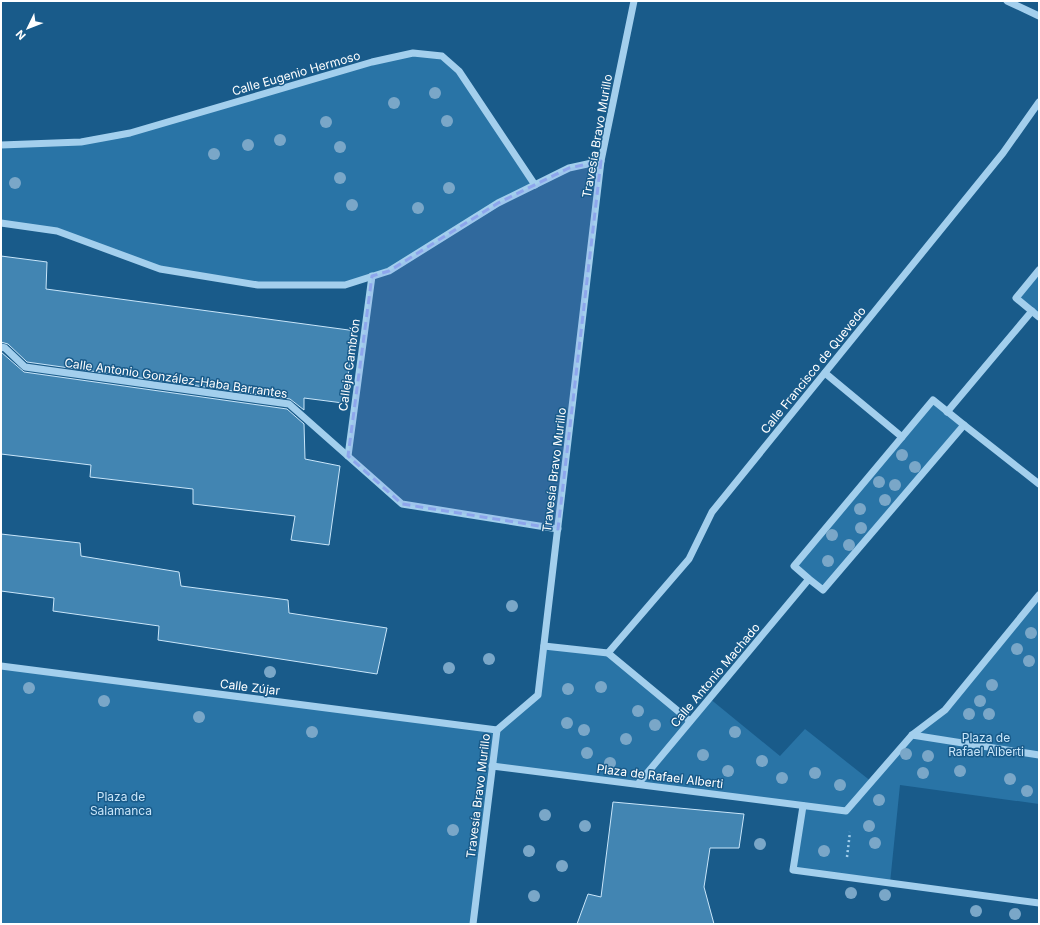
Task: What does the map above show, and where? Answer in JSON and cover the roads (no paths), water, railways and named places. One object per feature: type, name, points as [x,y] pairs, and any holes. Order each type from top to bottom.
[{"type":"street","name":"Travesía Bravo Murillo","points":[[473,924],[496,730],[538,695],[602,161],[634,1]]},
{"type":"street","points":[[1007,1],[1039,16]]},
{"type":"street","name":"Calle Eugenio Hermoso","points":[[1,145],[81,142],[130,133],[372,62],[413,53],[442,56],[459,71],[535,185]]},
{"type":"street","name":"Calle Francisco de Quevedo","points":[[608,653],[689,559],[712,512],[1003,153],[1039,102]]},
{"type":"street","points":[[1,223],[57,231],[160,269],[258,285],[345,285],[389,271],[498,203],[569,168],[602,161]]},
{"type":"street","points":[[1039,270],[1016,298],[1039,317]]},
{"type":"street","name":"Calleja Cambrón","points":[[348,456],[372,276]]},
{"type":"street","points":[[947,412],[1032,311]]},
{"type":"street","name":"Calle Antonio González-Haba Barrantes","points":[[1,348],[5,348],[25,367],[289,404],[402,504],[558,529]]},
{"type":"street","points":[[825,372],[902,437]]},
{"type":"street","points":[[964,426],[823,590],[794,566],[933,400],[1039,484]]},
{"type":"street","name":"Calle Antonio Machado","points":[[638,784],[809,579]]},
{"type":"street","points":[[912,735],[945,710],[1039,595]]},
{"type":"street","points":[[544,646],[608,653],[690,721]]},
{"type":"street","name":"Calle Zújar","points":[[1,666],[496,730]]},
{"type":"street","points":[[912,735],[1039,755]]},
{"type":"street","name":"Plaza de Rafael Alberti","points":[[492,766],[846,811],[912,735]]},
{"type":"street","points":[[803,806],[793,870],[1039,902]]},
{"type":"park label","name":"Plaza de Salamanca","points":[[121,803]]}]
